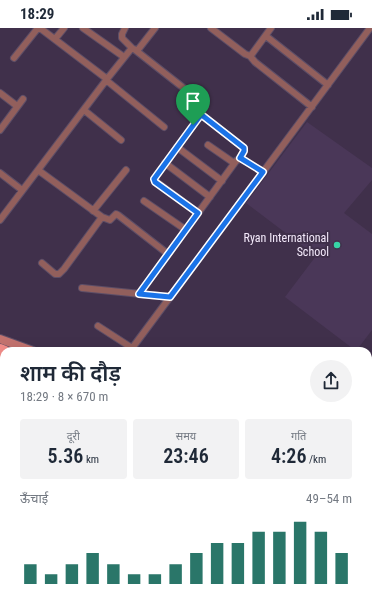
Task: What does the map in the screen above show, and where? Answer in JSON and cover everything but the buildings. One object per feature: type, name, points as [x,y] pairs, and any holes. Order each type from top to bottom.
[{"type":"main road","points":[[0,339],[22,347]]},
{"type":"street","points":[[14,58],[39,28],[107,79],[164,127]]},
{"type":"street","points":[[55,39],[64,28]]},
{"type":"street","points":[[83,28],[124,57]]},
{"type":"street","points":[[125,28],[122,38],[195,97]]},
{"type":"street","points":[[0,220],[128,51],[135,50],[155,28]]},
{"type":"street","points":[[211,28],[245,54],[250,56],[255,62],[312,107]]},
{"type":"street","points":[[250,56],[271,28]]},
{"type":"street","points":[[133,347],[370,28]]},
{"type":"street","points":[[266,36],[328,85]]},
{"type":"street","points":[[0,93],[17,106]]},
{"type":"street","points":[[0,129],[23,99]]},
{"type":"street","points":[[84,110],[121,140]]},
{"type":"street","points":[[139,294],[244,151],[244,148],[202,116],[199,117],[155,176],[154,180],[198,213]]},
{"type":"street","points":[[208,144],[234,163]]},
{"type":"street","points":[[177,147],[222,181]]},
{"type":"street","points":[[240,158],[263,172]]},
{"type":"street","points":[[165,163],[210,197]]},
{"type":"street","points":[[38,170],[102,217],[110,220],[116,214],[118,215],[168,254]]},
{"type":"street","points":[[93,211],[126,170]]},
{"type":"street","points":[[0,173],[22,190]]},
{"type":"street","points":[[144,201],[186,230]]},
{"type":"street","points":[[42,263],[55,274],[59,274],[102,217]]},
{"type":"street","points":[[82,288],[170,297]]},
{"type":"street","points":[[98,326],[127,347]]},
{"type":"shaded area","name":"Ryan International School","points":[[307,122],[372,168],[372,180],[344,213],[372,234],[372,330],[359,347],[351,347],[285,297],[316,256],[246,203]]},
{"type":"place","name":"Ryan International School","points":[[337,245]]},
{"type":"route","points":[[200,116],[203,116],[244,148],[240,158],[263,172],[170,297],[139,294],[198,213],[154,180],[155,176],[193,125],[200,116]]}]
